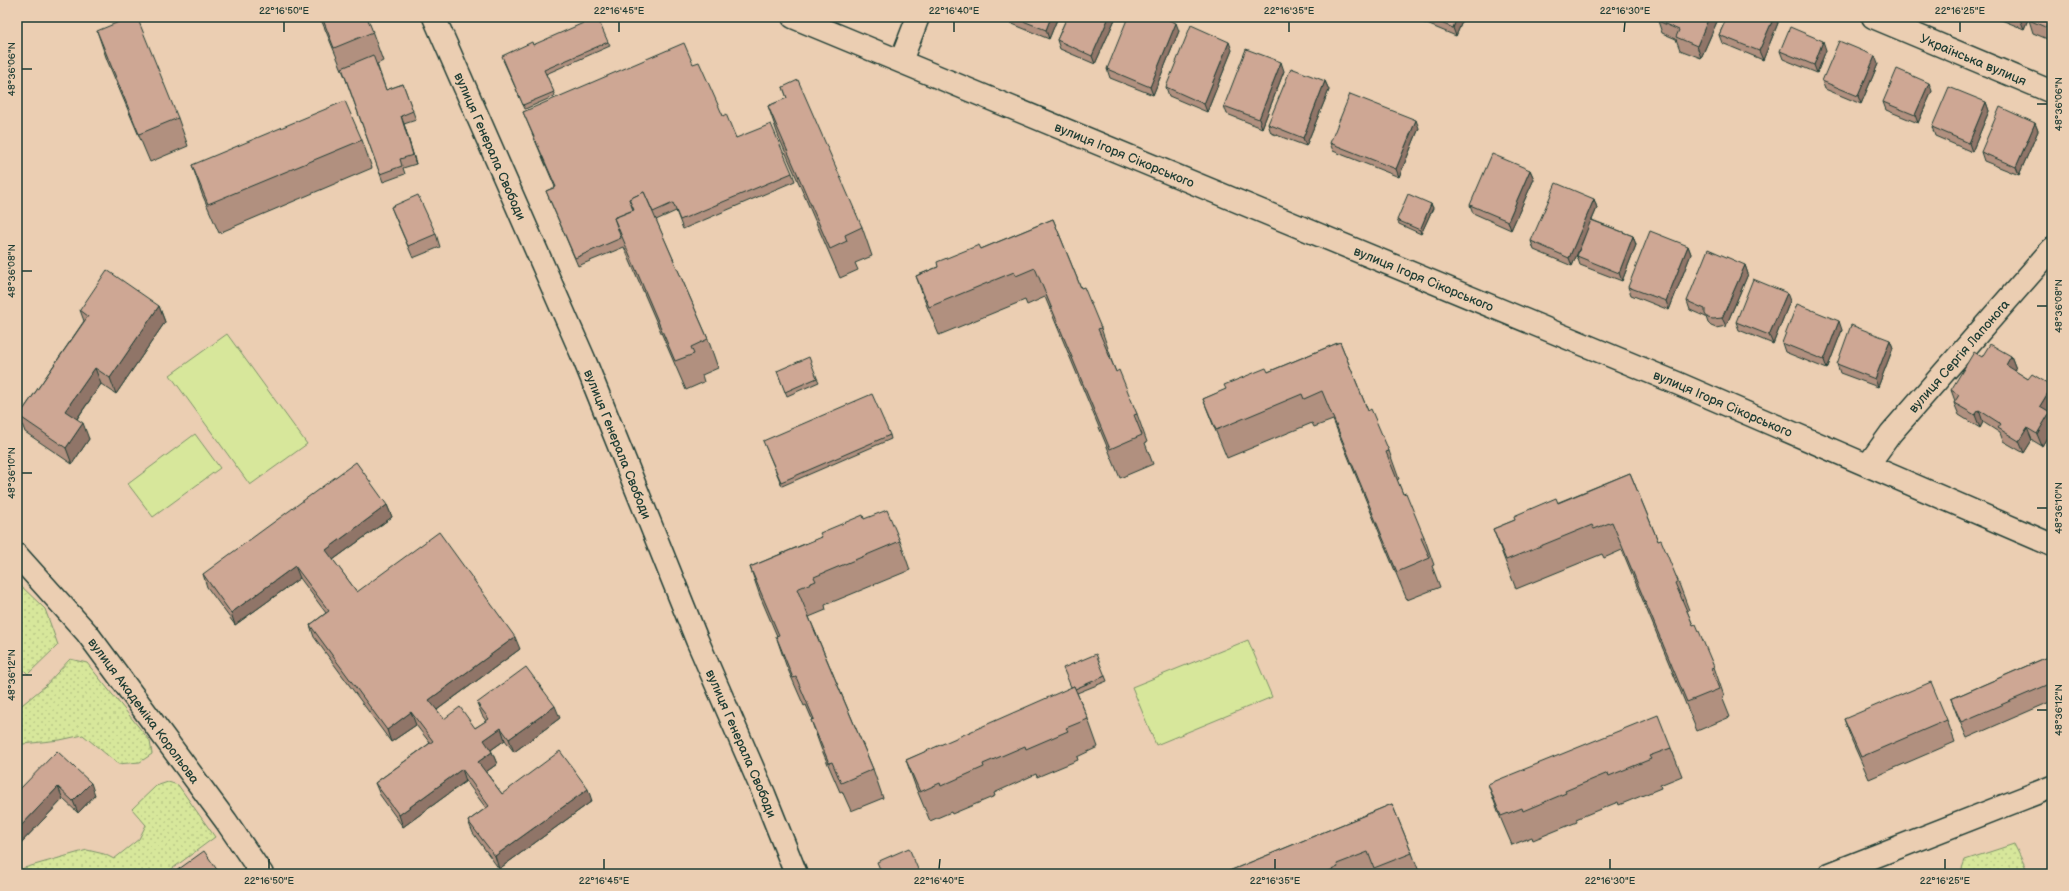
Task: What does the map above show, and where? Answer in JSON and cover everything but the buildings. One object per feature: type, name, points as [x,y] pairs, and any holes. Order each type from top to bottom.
[{"type":"street","name":"вулиця Генерала Свободи","points":[[434,17],[584,359],[697,640],[764,794],[796,874]]},
{"type":"street","name":"вулиця Ігоря Сікорського","points":[[793,17],[1679,384],[2052,545]]},
{"type":"street","points":[[901,61],[918,17]]},
{"type":"street","name":"Українська вулиця","points":[[1873,17],[2052,92]]},
{"type":"street","name":"вулиця Сергія Лапонога","points":[[1868,465],[1891,433],[2052,249]]},
{"type":"street","name":"вулиця Академіка Корольова","points":[[17,554],[87,633],[226,821],[262,874]]},
{"type":"street","points":[[1830,874],[2052,787]]},
{"type":"green space","points":[[227,334],[307,444],[250,485],[170,375]]},
{"type":"green space","points":[[195,434],[220,468],[153,517],[128,484]]},
{"type":"green space","points":[[17,582],[45,609],[58,645],[28,674],[17,663]]},
{"type":"green space","points":[[1248,640],[1272,697],[1156,745],[1132,687]]},
{"type":"green space","points":[[70,659],[87,663],[150,741],[152,754],[140,762],[118,764],[83,735],[60,740],[23,744],[17,748],[17,709],[45,686]]},
{"type":"green space","points":[[168,782],[178,785],[215,837],[165,874],[17,874],[17,870],[87,850],[104,854],[114,859],[139,839],[146,825],[132,809],[156,786]]},
{"type":"green space","points":[[2014,844],[2029,874],[1960,874],[1965,860]]}]
